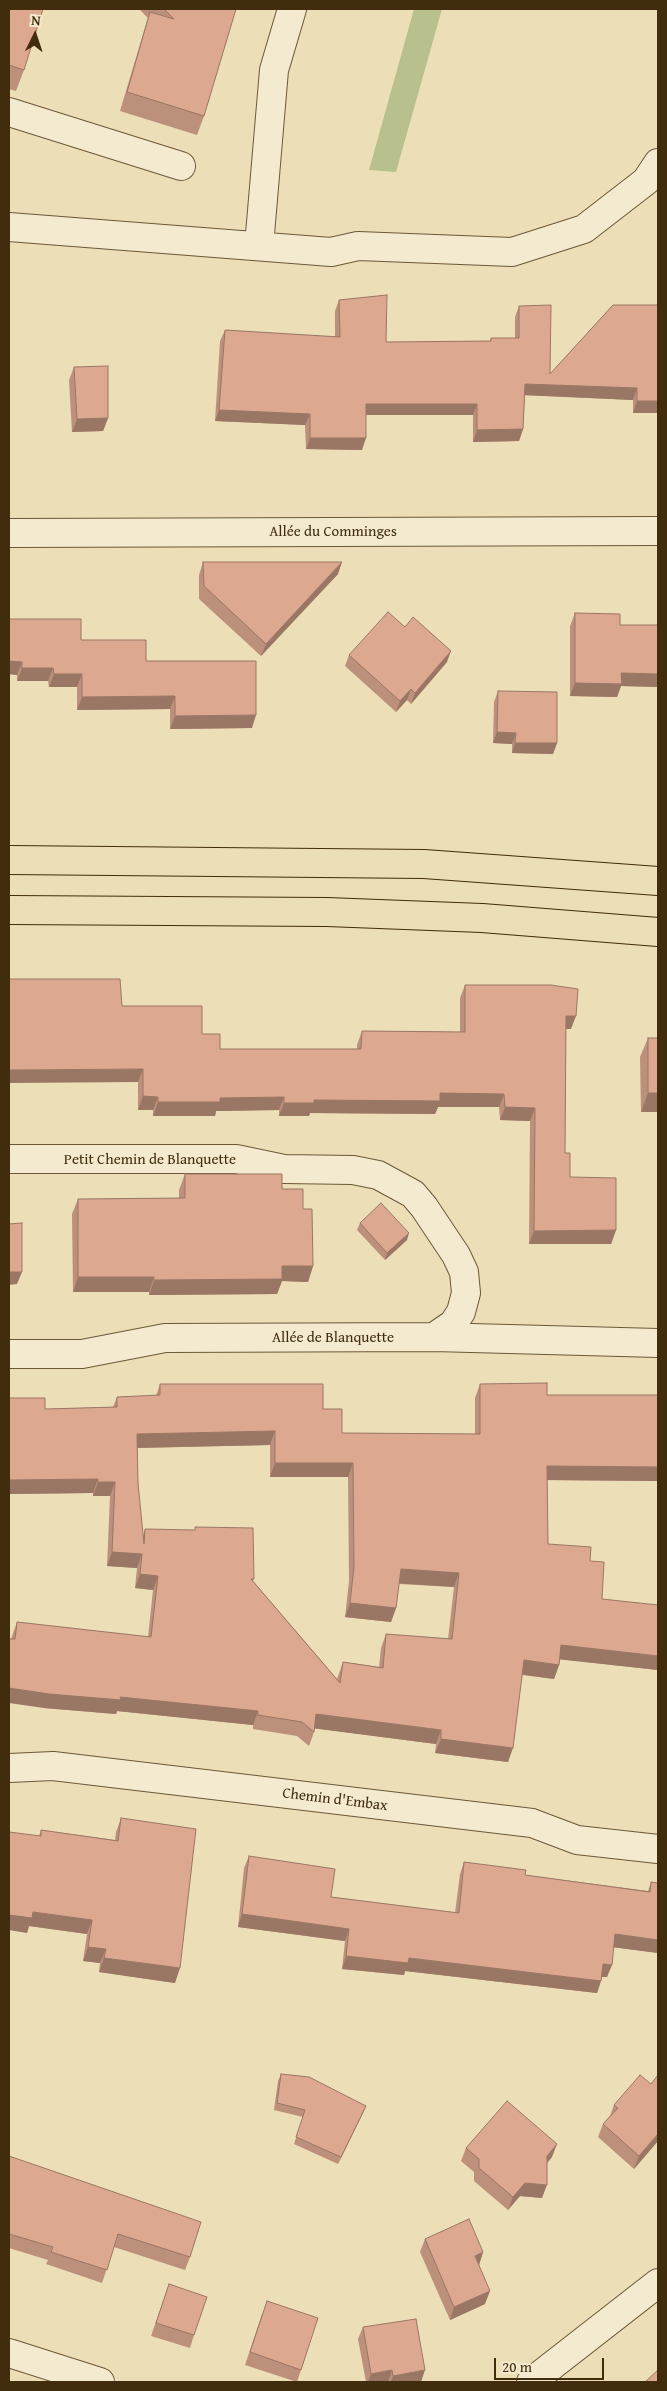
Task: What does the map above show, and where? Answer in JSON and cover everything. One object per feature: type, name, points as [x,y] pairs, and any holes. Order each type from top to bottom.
[{"type":"highway","points":[[9,860],[424,864],[658,882]]},
{"type":"highway","points":[[9,910],[326,912],[482,918],[658,932]]},
{"type":"street","points":[[259,246],[274,70],[292,9]]},
{"type":"street","points":[[9,112],[181,166]]},
{"type":"street","points":[[9,227],[332,252],[358,246],[512,252],[584,230],[646,181],[658,163]]},
{"type":"street","name":"Allée du Comminges","points":[[9,533],[658,531]]},
{"type":"street","name":"Petit Chemin de Blanquette","points":[[9,1160],[236,1159],[284,1169],[353,1170],[378,1175],[413,1194],[424,1207],[456,1255],[464,1272],[466,1293],[461,1312],[453,1324],[434,1337]]},
{"type":"street","name":"Allée de Blanquette","points":[[9,1354],[82,1354],[165,1338],[434,1337],[658,1343]]},
{"type":"street","name":"Chemin d'Embax","points":[[9,1768],[53,1766],[532,1823],[577,1840],[658,1849]]},
{"type":"street","points":[[532,2382],[658,2283]]},
{"type":"street","points":[[9,2353],[100,2382]]},
{"type":"green space","points":[[414,9],[442,9],[396,172],[369,170]]},
{"type":"building","points":[[9,9],[43,9],[24,70],[9,65]]},
{"type":"building","points":[[164,9],[236,9],[204,116],[127,92],[150,12],[174,19]]},
{"type":"building","points":[[387,295],[386,342],[491,341],[491,338],[519,338],[519,306],[551,305],[550,374],[613,305],[658,305],[658,401],[637,401],[637,388],[525,384],[523,429],[477,430],[477,404],[366,404],[366,438],[310,438],[310,414],[219,410],[225,330],[340,337],[339,300]]},
{"type":"building","points":[[108,366],[108,418],[77,419],[74,367]]},
{"type":"building","points":[[203,562],[342,562],[266,644],[204,586]]},
{"type":"building","points":[[388,612],[405,627],[413,617],[451,651],[415,693],[411,689],[400,701],[349,655]]},
{"type":"building","points":[[575,613],[620,614],[620,625],[658,625],[658,674],[621,673],[622,684],[575,683]]},
{"type":"building","points":[[9,619],[81,619],[81,640],[146,640],[146,661],[256,661],[256,715],[175,716],[175,696],[82,697],[82,674],[54,674],[53,668],[22,668],[22,662],[9,661]]},
{"type":"building","points":[[498,691],[557,692],[557,743],[515,743],[516,733],[497,732]]},
{"type":"building","points":[[9,979],[120,979],[122,1006],[202,1006],[202,1034],[220,1034],[220,1049],[361,1049],[362,1031],[465,1032],[465,985],[551,985],[578,989],[576,1016],[566,1016],[565,1153],[570,1153],[570,1177],[616,1178],[616,1230],[534,1231],[535,1108],[505,1107],[504,1094],[440,1093],[440,1101],[314,1100],[314,1103],[284,1103],[284,1097],[220,1098],[220,1102],[158,1102],[158,1097],[143,1096],[143,1069],[9,1070]]},
{"type":"building","points":[[648,1038],[658,1038],[658,1093],[648,1093]]},
{"type":"building","points":[[185,1174],[282,1174],[282,1189],[303,1189],[303,1209],[312,1209],[313,1266],[282,1266],[282,1279],[154,1280],[154,1277],[78,1277],[78,1199],[185,1198]]},
{"type":"building","points":[[381,1203],[409,1233],[387,1253],[360,1223]]},
{"type":"building","points":[[22,1223],[22,1272],[9,1272],[9,1224]]},
{"type":"building","points":[[547,1383],[547,1395],[658,1395],[658,1467],[547,1466],[548,1544],[591,1547],[590,1561],[604,1562],[602,1599],[658,1605],[658,1656],[561,1645],[559,1665],[524,1660],[513,1748],[441,1739],[441,1730],[316,1714],[314,1732],[302,1722],[258,1715],[258,1711],[120,1697],[121,1700],[49,1694],[9,1688],[9,1639],[15,1639],[17,1622],[151,1637],[158,1576],[140,1574],[142,1554],[112,1552],[115,1482],[98,1482],[98,1479],[9,1480],[9,1398],[45,1398],[45,1409],[117,1407],[117,1397],[160,1395],[160,1384],[323,1384],[323,1409],[342,1409],[342,1433],[480,1434],[480,1384]],"holes":[[[275,1431],[275,1463],[353,1463],[354,1567],[350,1603],[396,1608],[401,1569],[459,1573],[452,1639],[386,1634],[383,1668],[343,1662],[340,1683],[251,1579],[254,1579],[253,1528],[195,1527],[195,1530],[145,1529],[144,1544],[138,1483],[137,1434]]]},
{"type":"building","points":[[121,1818],[196,1829],[180,1968],[104,1958],[106,1949],[88,1947],[92,1920],[33,1912],[32,1918],[9,1915],[9,1832],[41,1836],[41,1830],[118,1841]]},
{"type":"building","points":[[249,1856],[335,1869],[331,1897],[459,1913],[464,1862],[526,1870],[525,1875],[650,1892],[651,1882],[658,1883],[658,1940],[615,1934],[612,1965],[603,1964],[601,1981],[409,1958],[408,1963],[346,1956],[349,1929],[242,1914]]},
{"type":"building","points":[[281,2074],[309,2077],[366,2106],[341,2157],[296,2137],[305,2110],[277,2103]]},
{"type":"building","points":[[640,2075],[651,2084],[658,2075],[658,2134],[639,2156],[603,2124],[618,2108],[614,2105]]},
{"type":"building","points":[[507,2101],[557,2144],[547,2156],[547,2185],[525,2183],[513,2197],[479,2168],[479,2159],[466,2148]]},
{"type":"building","points":[[9,2156],[201,2222],[190,2257],[118,2234],[107,2270],[51,2252],[53,2247],[9,2234]]},
{"type":"building","points":[[469,2219],[483,2252],[475,2256],[490,2291],[454,2307],[425,2239]]},
{"type":"building","points":[[169,2284],[207,2297],[194,2335],[156,2323]]},
{"type":"building","points":[[267,2301],[318,2318],[301,2370],[250,2352]]},
{"type":"building","points":[[416,2319],[425,2370],[393,2376],[392,2370],[371,2374],[363,2327]]},
{"type":"building","points":[[658,2370],[658,2382],[645,2382]]}]
